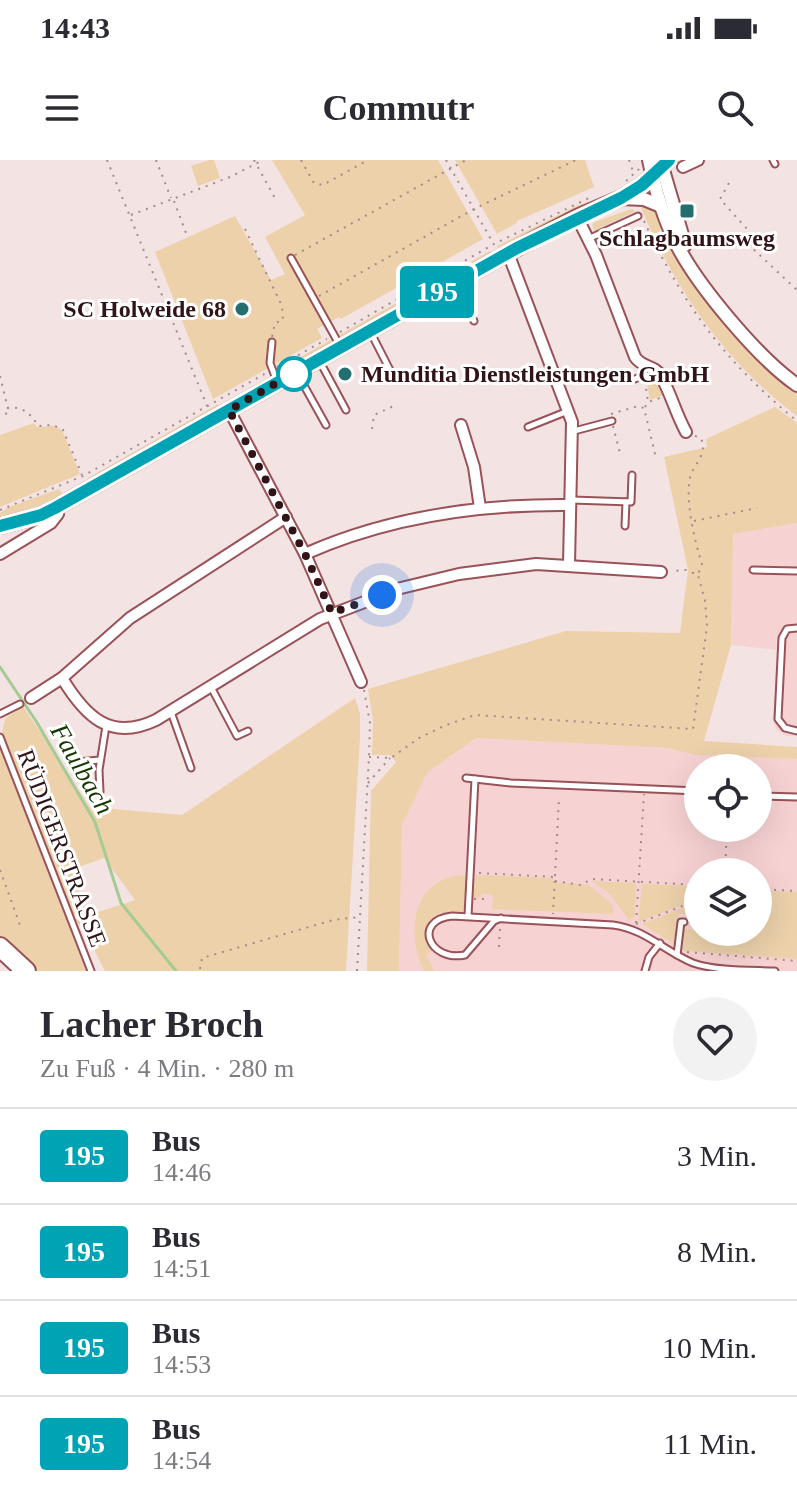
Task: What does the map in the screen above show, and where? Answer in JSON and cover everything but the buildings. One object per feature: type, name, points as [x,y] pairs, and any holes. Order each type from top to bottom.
[{"type":"highway","points":[[0,947],[26,971]]},
{"type":"main road","points":[[4,525],[55,508],[229,410],[274,376],[296,372],[318,360],[338,341],[370,330],[577,217],[658,164]]},
{"type":"street","points":[[683,167],[698,160]]},
{"type":"street","points":[[658,164],[661,206],[678,247],[757,350],[797,385]]},
{"type":"street","points":[[658,164],[691,265]]},
{"type":"street","points":[[619,192],[661,206]]},
{"type":"street","points":[[577,217],[635,357],[644,371],[653,368],[660,374],[686,432]]},
{"type":"street","points":[[508,253],[568,411],[573,432],[569,564]]},
{"type":"street","points":[[229,410],[305,554],[361,682]]},
{"type":"street","points":[[461,425],[474,467],[480,508]]},
{"type":"street","points":[[305,554],[394,524],[480,508],[570,503]]},
{"type":"street","points":[[0,554],[57,519],[55,508]]},
{"type":"street","points":[[31,698],[62,678],[130,618],[286,517]]},
{"type":"street","points":[[62,678],[94,719],[106,725],[133,728],[171,711],[332,613],[401,588],[459,574],[536,564],[661,572]]},
{"type":"lane","points":[[588,239],[640,215]]},
{"type":"lane","points":[[291,258],[338,341]]},
{"type":"lane","points":[[454,283],[474,321]]},
{"type":"lane","points":[[370,330],[393,376]]},
{"type":"lane","points":[[272,342],[274,376]]},
{"type":"lane","points":[[318,360],[346,410]]},
{"type":"lane","points":[[635,379],[644,371]]},
{"type":"lane","points":[[296,372],[326,425]]},
{"type":"lane","points":[[528,427],[568,411]]},
{"type":"lane","points":[[573,432],[611,418]]},
{"type":"lane","points":[[570,503],[631,502],[632,475]]},
{"type":"lane","points":[[625,526],[626,502]]},
{"type":"lane","points":[[4,525],[18,543]]},
{"type":"lane","points":[[753,570],[797,571]]},
{"type":"lane","points":[[797,628],[787,629],[782,638],[778,719],[785,728],[797,731]]},
{"type":"lane","points":[[210,686],[237,736],[248,731]]},
{"type":"lane","points":[[0,714],[20,704]]},
{"type":"lane","points":[[171,711],[191,768]]},
{"type":"lane","points":[[100,792],[100,760],[106,725]]},
{"type":"lane","name":"RÜDIGERSTRASSE","points":[[0,737],[91,971]]},
{"type":"lane","points":[[76,762],[100,760]]},
{"type":"lane","points":[[466,778],[511,783],[684,790]]},
{"type":"lane","points":[[468,916],[475,779]]},
{"type":"lane","points":[[772,796],[797,797]]},
{"type":"lane","points":[[501,918],[494,921],[465,955],[443,955],[429,935],[435,920],[443,917],[468,916],[552,921],[624,926],[715,971]]},
{"type":"lane","points":[[678,952],[681,922],[684,922]]},
{"type":"lane","points":[[645,971],[649,957],[660,943]]},
{"type":"lane","points":[[707,967],[775,971]]},
{"type":"path","points":[[107,160],[207,406]]},
{"type":"path","points":[[156,160],[186,233]]},
{"type":"path","points":[[129,216],[230,177],[263,160]]},
{"type":"path","points":[[301,160],[314,183],[323,185],[368,160]]},
{"type":"path","points":[[446,160],[494,244]]},
{"type":"path","points":[[291,258],[466,160]]},
{"type":"path","points":[[314,299],[474,209],[576,160]]},
{"type":"path","points":[[619,192],[634,174],[629,160]]},
{"type":"path","points":[[255,162],[276,200]]},
{"type":"path","points":[[729,183],[720,199],[757,240],[750,246],[797,290]]},
{"type":"path","points":[[0,510],[83,476],[207,406],[274,376],[338,341],[494,244],[596,196]]},
{"type":"path","points":[[640,215],[674,282],[713,339],[759,388],[797,421]]},
{"type":"path","points":[[245,229],[282,306],[283,320],[275,323],[272,342]]},
{"type":"path","points":[[654,243],[662,239]]},
{"type":"path","points":[[644,371],[648,402]]},
{"type":"path","points":[[0,376],[9,413],[0,415]]},
{"type":"path","points":[[656,458],[644,408],[648,402],[668,396]]},
{"type":"path","points":[[374,427],[374,415],[396,405]]},
{"type":"path","points":[[621,457],[611,418],[638,406],[644,408]]},
{"type":"path","points":[[7,408],[27,412],[38,426],[53,425],[63,430],[83,476]]},
{"type":"path","points":[[368,783],[391,758],[419,738],[475,715],[693,729],[707,626],[698,575],[702,565],[689,498],[691,475],[704,453],[704,446],[701,438],[686,432]]},
{"type":"path","points":[[693,521],[757,508]]},
{"type":"path","points":[[661,572],[686,570],[698,575]]},
{"type":"path","points":[[357,971],[370,723],[361,682]]},
{"type":"path","points":[[369,757],[391,758]]},
{"type":"path","points":[[636,924],[645,789]]},
{"type":"path","points":[[552,921],[559,798]]},
{"type":"path","points":[[0,870],[20,925]]},
{"type":"path","points":[[469,872],[555,879],[581,885],[591,879],[684,884]]},
{"type":"path","points":[[772,890],[797,891]]},
{"type":"path","points":[[469,899],[483,899],[483,895]]},
{"type":"path","points":[[636,924],[684,905]]},
{"type":"path","points":[[200,969],[202,958],[307,926],[360,916]]},
{"type":"path","points":[[499,947],[501,918]]},
{"type":"path","points":[[631,923],[647,929]]},
{"type":"path","points":[[678,952],[797,961]]},
{"type":"shaded area","points":[[214,160],[220,178],[198,186],[191,166]]},
{"type":"shaded area","points":[[272,160],[438,160],[483,239],[341,319],[339,317],[317,329],[322,338],[213,399],[155,252],[235,216],[271,280],[285,274],[265,237],[305,215]]},
{"type":"shaded area","points":[[455,160],[585,160],[594,187],[517,221],[497,234]]},
{"type":"shaded area","points":[[605,196],[500,252],[497,246],[576,206]]},
{"type":"shaded area","points":[[647,203],[658,209],[662,224],[659,232],[661,238],[655,240],[641,208]]},
{"type":"shaded area","points":[[631,209],[636,211],[594,231],[592,224],[595,222]]},
{"type":"shaded area","points":[[665,240],[667,246],[670,245],[797,390],[797,416],[754,379],[716,338],[684,293],[657,243]]},
{"type":"shaded area","points":[[490,251],[493,256],[344,340],[339,335]]},
{"type":"shaded area","points":[[332,339],[333,346],[279,377],[276,371]]},
{"type":"shaded area","points":[[645,372],[656,377],[664,395],[650,400]]},
{"type":"shaded area","points":[[218,404],[220,407],[199,418],[200,421],[90,482],[88,478]]},
{"type":"shaded area","points":[[775,407],[797,423],[797,523],[733,534],[731,645],[704,741],[797,747],[797,759],[772,758],[772,754],[691,754],[668,748],[476,738],[427,773],[402,825],[399,971],[367,971],[371,791],[396,762],[390,755],[372,755],[373,721],[368,689],[566,631],[680,633],[688,570],[664,457],[707,447],[706,439]]},
{"type":"shaded area","points":[[34,423],[37,427],[55,426],[62,430],[80,474],[0,507],[0,435]]},
{"type":"shaded area","points":[[59,489],[65,497],[50,506],[0,522],[0,513],[9,507]]},
{"type":"shaded area","points":[[797,523],[797,736],[786,736],[776,729],[773,721],[777,650],[731,645],[733,534]]},
{"type":"shaded area","points":[[355,698],[360,714],[360,737],[346,971],[105,971],[83,928],[74,920],[135,900],[104,858],[71,870],[86,909],[72,915],[2,733],[5,719],[23,706],[90,807],[182,815]]},
{"type":"shaded area","points":[[476,738],[668,748],[691,754],[684,754],[684,842],[772,842],[772,758],[797,759],[797,971],[399,971],[402,825],[427,773]]},
{"type":"shaded area","points":[[0,748],[86,971],[38,971],[0,936]]},
{"type":"shaded area","points":[[467,875],[463,912],[440,913],[429,925],[427,940],[432,951],[426,955],[434,971],[424,971],[415,939],[418,908],[435,885],[449,878]]},
{"type":"shaded area","points":[[475,875],[553,878],[554,882],[589,885],[612,904],[614,914],[492,909],[493,896],[482,893],[481,898],[473,898]]},
{"type":"shaded area","points":[[591,881],[636,883],[635,916],[629,920],[609,893]]},
{"type":"shaded area","points":[[642,884],[684,886],[684,904],[638,922]]},
{"type":"shaded area","points":[[772,891],[797,892],[797,959],[685,951],[681,948],[683,929],[684,946],[772,946]]},
{"type":"shaded area","points":[[684,908],[684,914],[678,914],[677,946],[642,924]]},
{"type":"waterway","name":"Faulbach","points":[[0,667],[36,721],[95,822],[121,903],[176,971]]},
{"type":"bus line","name":"195","points":[[0,526],[55,508],[517,248],[621,198],[642,185],[669,160]]},
{"type":"place","name":"Schlagbaumsweg","points":[[687,211]]},
{"type":"place","name":"SC Holweide 68","points":[[242,309]]},
{"type":"place","name":"Munditia Dienstleistungen GmbH","points":[[345,374]]},
{"type":"route","points":[[294,374],[296,372],[229,410],[305,554],[332,613],[382,595]]}]
